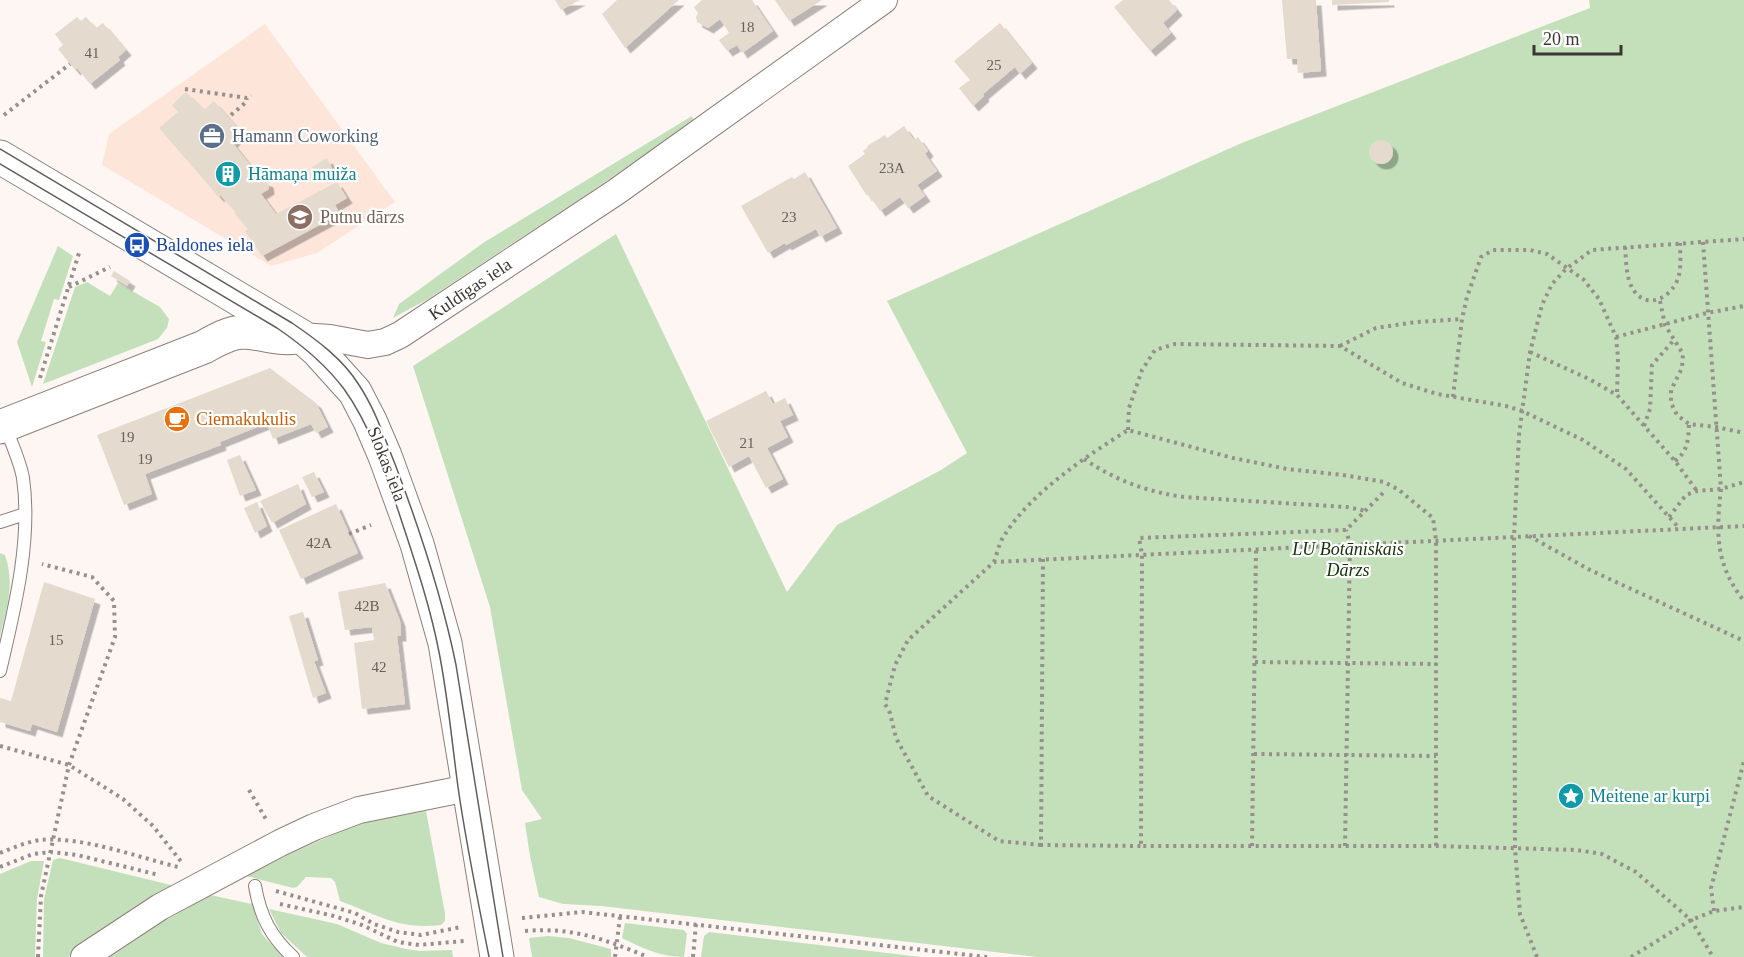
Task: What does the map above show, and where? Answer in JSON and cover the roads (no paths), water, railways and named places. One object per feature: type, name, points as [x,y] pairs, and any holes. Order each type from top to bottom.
[{"type":"main road","name":"Slokas iela","points":[[0,157],[301,336],[318,351],[355,392],[370,421],[401,499],[417,544],[445,643],[497,957]]},
{"type":"main road","name":"Kuldīgas iela","points":[[3,426],[204,347],[226,335],[244,332],[277,338],[301,336]]},
{"type":"street","name":"Kuldīgas iela","points":[[301,336],[330,338],[368,345],[385,342],[400,335],[616,192],[884,0]]},
{"type":"street","points":[[84,957],[160,907],[280,843],[359,810],[468,788]]},
{"type":"lane","points":[[0,671],[16,605],[25,514],[23,477],[3,426]]},
{"type":"lane","points":[[0,522],[25,514]]},
{"type":"lane","points":[[255,886],[266,922],[277,942],[293,957]]},
{"type":"tram line","points":[[0,149],[292,323],[337,358],[359,385],[379,423],[404,489],[430,563],[444,614],[456,665],[503,957]]},
{"type":"tram line","points":[[0,164],[277,328],[321,364],[337,380],[353,403],[369,433],[394,497],[431,617],[445,686],[465,830],[489,957]]},
{"type":"place","name":"Hamann Coworking","points":[[212,136]]},
{"type":"place","name":"Hāmaņa muiža","points":[[228,174]]},
{"type":"place","name":"Putnu dārzs","points":[[300,217]]},
{"type":"place","name":"Baldones iela","points":[[137,245]]},
{"type":"place","name":"Ciemakukulis","points":[[177,419]]},
{"type":"place","name":"Meitene ar kurpi","points":[[1571,796]]},
{"type":"park label","name":"LU Botāniskais Dārzs","points":[[1348,559]]}]
